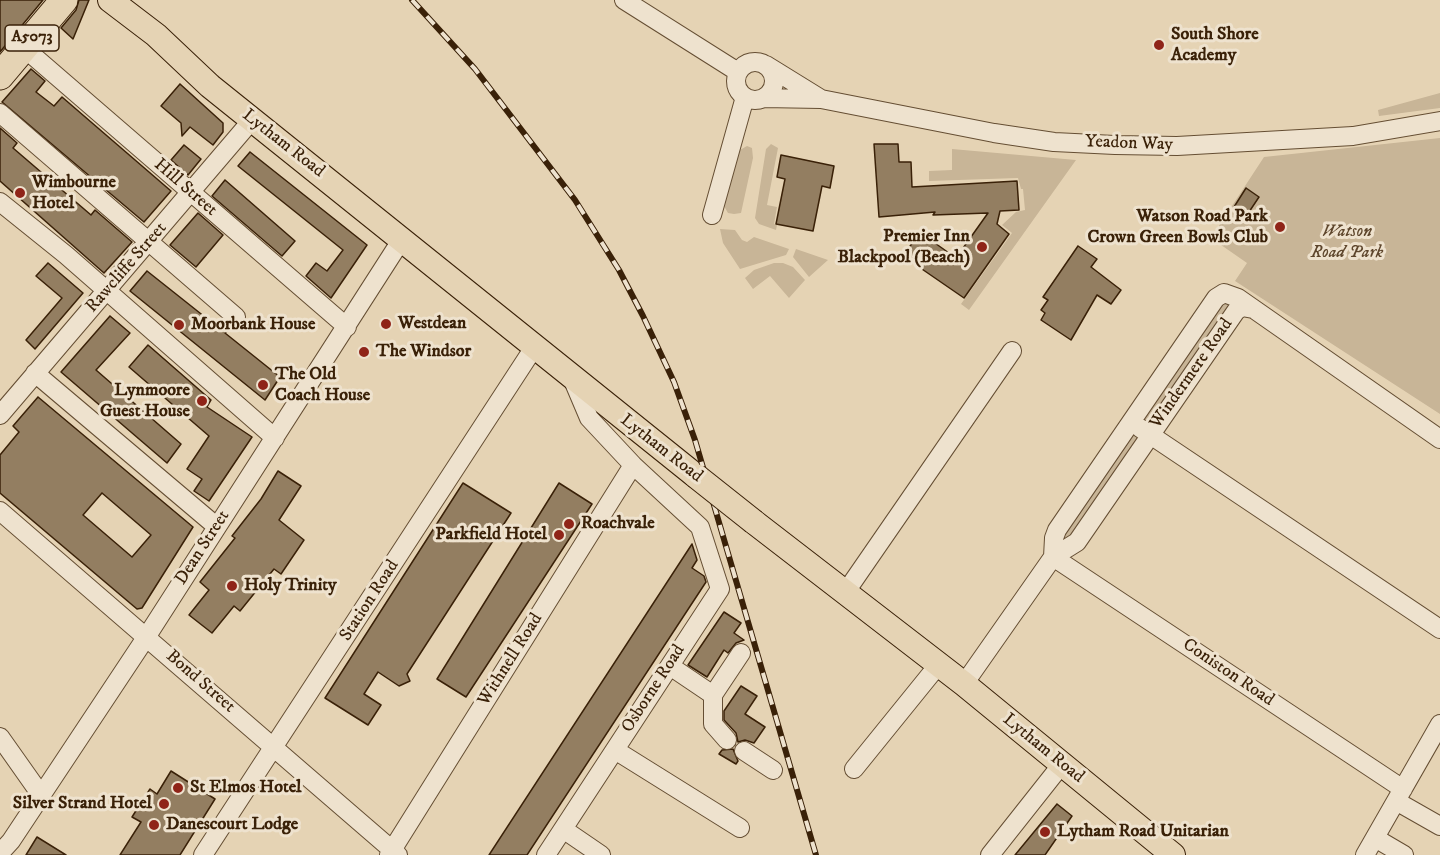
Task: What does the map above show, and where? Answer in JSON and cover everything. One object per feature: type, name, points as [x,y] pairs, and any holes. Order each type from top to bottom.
[{"type":"highway","name":"A5073","points":[[0,76],[64,0]]},
{"type":"main road","name":"Lytham Road","points":[[110,0],[156,35],[210,86],[252,120],[678,462],[939,664],[1173,855]]},
{"type":"main road","name":"Lytham Road","points":[[130,0],[152,24],[156,35]]},
{"type":"street","points":[[624,0],[738,72]]},
{"type":"street","name":"Hill Street","points":[[24,47],[347,327]]},
{"type":"street","points":[[712,214],[754,98],[772,90],[775,78],[764,64],[753,62],[738,72],[736,83],[754,98]]},
{"type":"street","name":"Yeadon Way","points":[[764,64],[821,99]]},
{"type":"street","name":"Yeadon Way","points":[[754,98],[821,99],[994,134],[1054,142],[1115,145],[1177,146],[1353,136],[1440,121]]},
{"type":"street","points":[[0,113],[236,317]]},
{"type":"street","name":"Rawcliffe Street","points":[[0,415],[252,120]]},
{"type":"street","points":[[0,202],[107,291],[275,438]]},
{"type":"street","name":"Dean Street","points":[[0,854],[147,636],[402,239]]},
{"type":"street","name":"Windermere Road","points":[[1053,557],[1053,543],[1057,530],[1220,294],[1231,293],[1253,309]]},
{"type":"street","name":"Windermere Road","points":[[964,684],[1053,557],[1077,542],[1236,311],[1242,307],[1253,309]]},
{"type":"street","points":[[1253,309],[1440,438]]},
{"type":"street","name":"Station Road","points":[[202,855],[535,346]]},
{"type":"street","points":[[845,593],[1012,351]]},
{"type":"street","points":[[35,373],[216,526]]},
{"type":"street","points":[[572,377],[589,418],[633,465]]},
{"type":"street","points":[[1131,422],[1440,629]]},
{"type":"street","name":"Osborne Road","points":[[546,855],[720,589],[700,527],[633,465]]},
{"type":"street","name":"Withnell Road","points":[[393,853],[633,465]]},
{"type":"street","name":"Bond Street","points":[[0,511],[274,746],[322,792],[393,853]]},
{"type":"street","name":"Coniston Road","points":[[1053,557],[1400,795],[1440,826]]},
{"type":"street","points":[[728,741],[713,724],[713,695],[741,653]]},
{"type":"street","points":[[854,769],[939,664]]},
{"type":"street","points":[[670,666],[713,695]]},
{"type":"street","points":[[1365,855],[1440,724]]},
{"type":"street","points":[[0,737],[41,795]]},
{"type":"street","points":[[615,750],[740,828]]},
{"type":"street","points":[[744,751],[773,770]]},
{"type":"street","points":[[990,855],[1062,764]]},
{"type":"street","points":[[563,830],[601,855]]},
{"type":"street","points":[[1375,838],[1404,855]]},
{"type":"green space","points":[[1440,93],[1440,108],[1379,116],[1378,110]]},
{"type":"green space","name":"Watson Road Park","points":[[1440,138],[1440,414],[1235,281],[1247,263],[1211,238],[1264,157]]},
{"type":"green space","points":[[771,144],[778,148],[767,205],[777,207],[774,224],[777,225],[776,230],[759,224],[755,218],[766,149]]},
{"type":"green space","points":[[747,146],[752,148],[753,158],[741,213],[728,213],[724,206],[740,150]]},
{"type":"green space","points":[[952,149],[1076,160],[969,310],[961,304],[1012,233],[1002,225],[1016,212],[1025,210],[1023,189],[1021,189],[1018,178],[929,181],[929,171],[952,170]]},
{"type":"green space","points":[[720,229],[735,230],[742,240],[747,242],[754,237],[789,249],[786,255],[740,269],[723,243]]},
{"type":"green space","points":[[796,249],[828,260],[809,277],[793,257]]},
{"type":"green space","points":[[774,263],[783,263],[793,267],[805,280],[789,298],[770,276],[753,289],[745,278],[754,270]]},
{"type":"green space","points":[[1216,298],[1247,307],[1077,542],[1053,543]]},
{"type":"building","points":[[0,0],[43,0],[0,52]]},
{"type":"building","points":[[79,0],[89,0],[73,39],[61,28],[76,10]]},
{"type":"building","points":[[31,69],[45,81],[36,92],[54,106],[62,97],[171,191],[144,222],[2,102]]},
{"type":"building","points":[[180,84],[223,123],[223,132],[213,145],[190,127],[182,136],[181,123],[161,106]]},
{"type":"building","points":[[0,128],[17,143],[13,148],[91,215],[95,210],[132,242],[104,273],[0,181]]},
{"type":"building","name":"Premier Inn Blackpool (Beach)","points":[[874,144],[898,144],[899,162],[911,162],[912,187],[1017,181],[1019,210],[1000,211],[997,224],[1009,234],[964,298],[903,256],[918,235],[923,238],[925,236],[956,258],[988,213],[933,215],[935,212],[879,217]]},
{"type":"building","points":[[184,145],[201,159],[188,175],[171,160]]},
{"type":"building","points":[[250,152],[367,245],[331,298],[306,276],[316,263],[327,271],[343,250],[238,166]]},
{"type":"building","points":[[781,155],[834,166],[830,188],[822,186],[813,231],[776,224],[785,179],[777,177]]},
{"type":"building","points":[[225,180],[295,241],[282,256],[212,196]]},
{"type":"building","points":[[1246,188],[1259,197],[1247,215],[1234,207]]},
{"type":"building","points":[[198,213],[223,235],[196,267],[170,245]]},
{"type":"building","points":[[1078,246],[1097,259],[1091,267],[1121,290],[1111,304],[1097,295],[1071,340],[1041,320],[1045,313],[1041,310],[1048,300],[1043,297]]},
{"type":"building","points":[[48,263],[83,293],[35,349],[26,340],[62,298],[36,276]]},
{"type":"building","points":[[147,271],[215,325],[221,319],[231,327],[225,333],[280,377],[265,400],[130,291]]},
{"type":"building","points":[[110,316],[130,333],[96,370],[181,444],[167,463],[61,372]]},
{"type":"building","points":[[148,345],[211,400],[207,407],[252,437],[209,501],[194,491],[202,479],[187,469],[209,436],[129,367]]},
{"type":"building","points":[[38,397],[193,527],[142,608],[137,609],[0,493],[0,455],[19,432],[13,426]],"holes":[[[102,493],[151,535],[132,557],[83,515]]]},
{"type":"building","points":[[278,471],[301,486],[279,520],[304,540],[281,574],[274,569],[240,611],[234,606],[212,633],[189,615],[209,590],[200,582],[235,538],[232,536],[261,499]]},
{"type":"building","points":[[463,483],[511,513],[407,674],[410,681],[399,686],[378,672],[364,694],[381,705],[368,725],[325,698]]},
{"type":"building","points":[[559,483],[592,504],[466,697],[437,679]]},
{"type":"building","points":[[692,544],[697,560],[692,568],[704,576],[706,582],[527,855],[489,855]]},
{"type":"building","points":[[724,612],[741,623],[734,633],[744,640],[736,643],[728,653],[724,650],[707,677],[688,665]]},
{"type":"building","points":[[741,686],[757,696],[745,714],[765,727],[754,743],[745,740],[738,742],[736,733],[724,720],[724,711]]},
{"type":"building","points":[[733,749],[738,761],[736,764],[719,754],[722,750]]},
{"type":"building","points":[[171,771],[215,799],[180,855],[120,855],[141,822],[132,817],[150,789],[157,794]]},
{"type":"building","name":"Lytham Road Unitarian","points":[[1057,804],[1072,816],[1045,855],[1015,855]]},
{"type":"building","points":[[37,837],[66,855],[26,855]]},
{"type":"railway","points":[[412,0],[475,69],[575,200],[619,270],[643,316],[674,382],[695,440],[816,855]]},
{"type":"place","name":"South Shore Academy","points":[[1159,45]]},
{"type":"place","name":"Wimbourne Hotel","points":[[20,193]]},
{"type":"place","name":"Watson Road Park Crown Green Bowls Club","points":[[1280,227]]},
{"type":"place","name":"Premier Inn Blackpool (Beach)","points":[[982,247]]},
{"type":"place","name":"Westdean","points":[[386,324]]},
{"type":"place","name":"Moorbank House","points":[[179,325]]},
{"type":"place","name":"The Windsor","points":[[364,352]]},
{"type":"place","name":"The Old Coach House","points":[[263,385]]},
{"type":"place","name":"Lynmoore Guest House","points":[[202,401]]},
{"type":"place","name":"Roachvale","points":[[569,524]]},
{"type":"place","name":"Parkfield Hotel","points":[[559,535]]},
{"type":"place","name":"Holy Trinity","points":[[232,586]]},
{"type":"place","name":"St Elmos Hotel","points":[[178,788]]},
{"type":"place","name":"Silver Strand Hotel","points":[[164,804]]},
{"type":"place","name":"Danescourt Lodge","points":[[154,825]]},
{"type":"place","name":"Lytham Road Unitarian","points":[[1045,832]]}]
